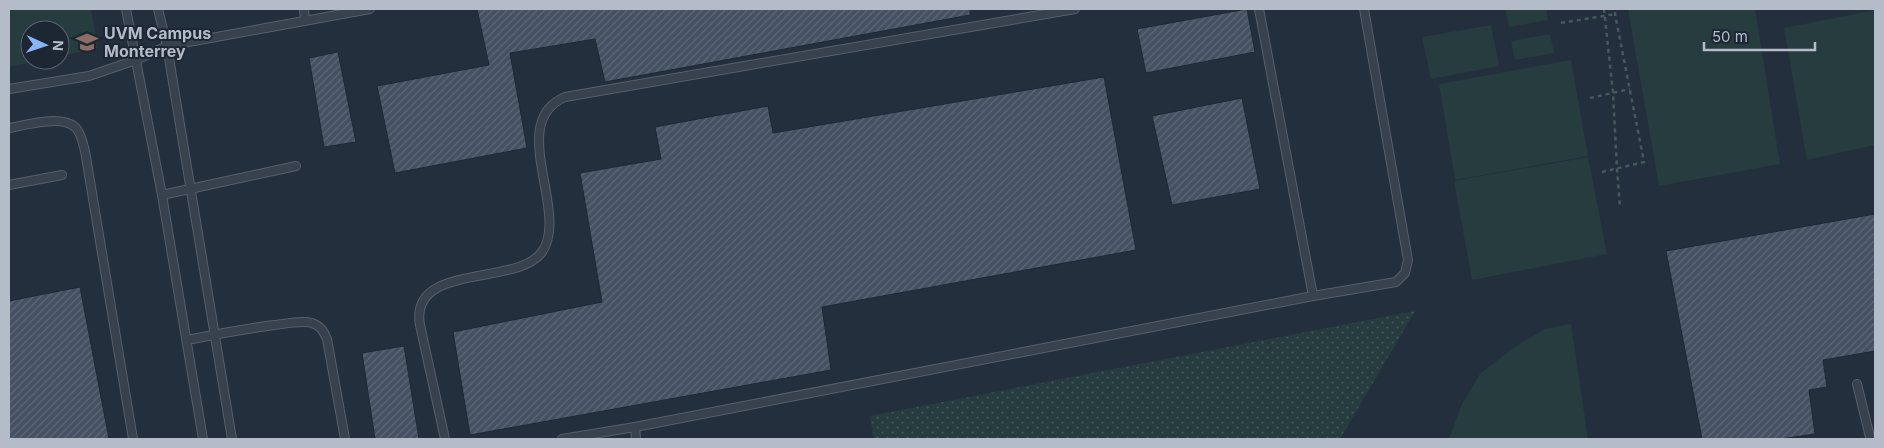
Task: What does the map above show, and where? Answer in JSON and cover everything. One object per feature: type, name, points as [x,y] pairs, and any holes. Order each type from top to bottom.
[{"type":"lane","points":[[126,9],[162,196],[203,439]]},
{"type":"lane","points":[[158,9],[167,46],[232,439]]},
{"type":"lane","points":[[304,9],[305,20]]},
{"type":"lane","points":[[9,89],[89,76],[136,60],[167,46],[370,9]]},
{"type":"lane","points":[[445,439],[420,325],[420,308],[432,291],[444,284],[519,266],[536,259],[541,253],[547,243],[550,225],[540,143],[540,126],[548,109],[557,100],[565,97],[1075,9]]},
{"type":"lane","points":[[1259,9],[1313,296]]},
{"type":"lane","points":[[562,439],[635,427],[1313,296],[1396,282],[1408,267],[1364,9]]},
{"type":"lane","points":[[9,128],[50,121],[60,122],[76,128],[80,136],[85,150],[133,439]]},
{"type":"lane","points":[[162,196],[296,166]]},
{"type":"lane","points":[[9,185],[62,175]]},
{"type":"lane","points":[[187,340],[216,334],[304,323],[310,323],[321,328],[327,339],[345,439]]},
{"type":"lane","points":[[1857,384],[1872,439]]},
{"type":"lane","points":[[635,427],[636,439]]},
{"type":"path","points":[[1604,9],[1613,93],[1616,169],[1620,207]]},
{"type":"path","points":[[1602,172],[1644,162],[1614,14],[1615,9]]},
{"type":"path","points":[[1561,24],[1614,14]]},
{"type":"path","points":[[1590,98],[1630,89]]},
{"type":"green space","points":[[9,9],[91,9],[98,48],[70,54],[70,20],[20,20],[20,65],[9,67]]},
{"type":"green space","points":[[1505,9],[1546,9],[1548,20],[1509,27]]},
{"type":"green space","points":[[1628,9],[1755,9],[1780,164],[1659,186]]},
{"type":"green space","points":[[1875,10],[1875,145],[1807,160],[1784,28]]},
{"type":"green space","points":[[1491,25],[1499,66],[1431,79],[1422,37]]},
{"type":"green space","points":[[1550,34],[1554,53],[1515,60],[1511,41]]},
{"type":"green space","points":[[1571,60],[1588,156],[1455,180],[1439,84]]},
{"type":"green space","points":[[1588,157],[1607,254],[1472,280],[1454,181]]},
{"type":"green space","points":[[1415,311],[1340,439],[874,439],[870,416]]},
{"type":"green space","points":[[1571,324],[1588,439],[1449,439],[1462,404],[1480,374],[1513,348],[1545,329]]},
{"type":"building","points":[[477,9],[970,9],[970,15],[605,82],[595,39],[510,53],[527,148],[395,173],[377,86],[489,65]]},
{"type":"building","points":[[1247,9],[1255,52],[1146,73],[1137,29]]},
{"type":"building","points":[[338,52],[356,142],[324,147],[309,58]]},
{"type":"building","points":[[1104,77],[1136,250],[822,307],[831,370],[470,435],[453,332],[602,302],[580,173],[661,159],[655,127],[768,106],[773,133]]},
{"type":"building","points":[[1242,98],[1260,189],[1172,205],[1152,116]]},
{"type":"building","points":[[1875,214],[1875,351],[1823,360],[1827,387],[1809,390],[1815,434],[1780,439],[1702,439],[1666,251]]},
{"type":"building","points":[[80,287],[109,439],[9,439],[9,301]]},
{"type":"building","points":[[404,346],[419,439],[375,439],[362,353]]},
{"type":"place","name":"UVM Campus Monterrey","points":[[87,42]]}]
